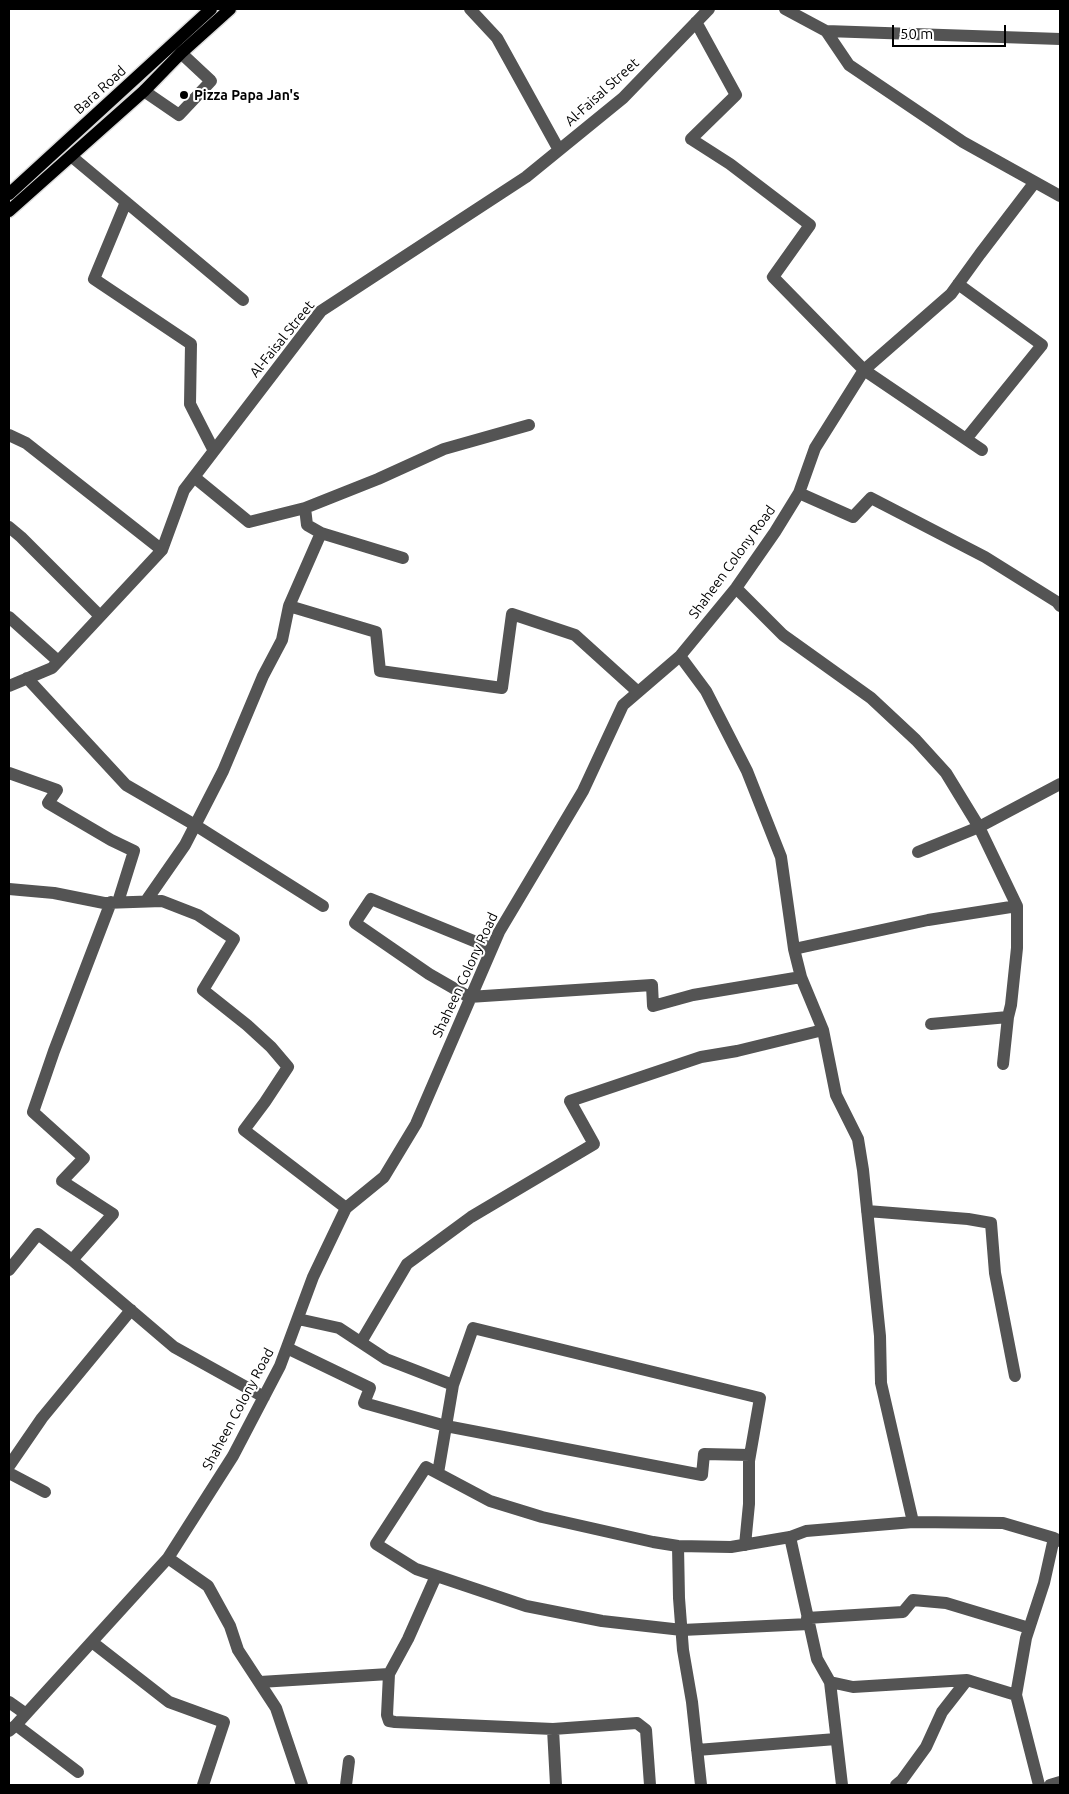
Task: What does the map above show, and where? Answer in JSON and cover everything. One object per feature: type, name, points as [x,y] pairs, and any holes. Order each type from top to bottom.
[{"type":"main road","name":"Bara Road","points":[[9,194],[211,9]]},
{"type":"main road","points":[[9,211],[144,90],[181,53],[230,9]]},
{"type":"main road","points":[[131,82],[144,90]]},
{"type":"street","points":[[470,9],[497,38],[559,150]]},
{"type":"street","name":"Al-Faisal Street","points":[[9,686],[52,668],[162,550],[184,490],[321,311],[526,178],[623,98],[709,9]]},
{"type":"street","points":[[785,9],[826,31],[1060,39]]},
{"type":"street","points":[[696,22],[736,95],[690,139],[730,164],[810,225],[773,277],[864,370],[982,450]]},
{"type":"street","points":[[826,31],[849,65],[963,142],[1060,196]]},
{"type":"street","points":[[144,90],[179,115],[211,81],[181,53]]},
{"type":"street","points":[[71,156],[243,300]]},
{"type":"street","name":"Shaheen Colony Road","points":[[13,1728],[168,1558],[233,1456],[280,1366],[313,1277],[346,1208],[384,1176],[416,1124],[491,948],[583,791],[623,705],[680,656],[736,588],[799,493],[815,448],[864,370],[951,294],[1035,182]]},
{"type":"street","points":[[126,202],[94,279],[191,344],[190,404],[214,451]]},
{"type":"street","points":[[958,284],[1042,345],[966,439]]},
{"type":"street","points":[[194,477],[249,522],[305,508],[378,479],[444,449],[529,425]]},
{"type":"street","points":[[9,435],[26,443],[162,550]]},
{"type":"street","points":[[799,493],[853,517],[870,498],[985,557],[1060,606]]},
{"type":"street","points":[[305,508],[307,525],[321,533],[403,558]]},
{"type":"street","points":[[9,527],[100,616]]},
{"type":"street","points":[[146,901],[185,845],[223,770],[263,676],[282,640],[289,606],[321,533]]},
{"type":"street","points":[[736,588],[783,635],[871,698],[916,740],[946,773],[979,827],[1017,906],[1017,948],[1003,1064]]},
{"type":"street","points":[[289,606],[376,632],[380,671],[502,688],[512,614],[575,635],[638,692]]},
{"type":"street","points":[[9,616],[58,661]]},
{"type":"street","points":[[680,656],[706,691],[739,755],[781,857],[794,949],[801,977],[824,1030],[836,1095],[858,1138],[868,1211],[880,1336],[881,1382],[913,1522]]},
{"type":"street","points":[[27,678],[126,784],[323,906]]},
{"type":"street","points":[[9,773],[57,790],[48,803],[111,840],[134,851],[54,1051],[33,1112],[84,1158],[62,1181],[113,1214],[72,1260]]},
{"type":"street","points":[[918,852],[979,827],[1060,784]]},
{"type":"street","points":[[9,889],[54,893],[114,902],[162,901],[198,915],[234,939],[203,990],[247,1025],[271,1047],[288,1067],[244,1130],[346,1208]]},
{"type":"street","points":[[491,948],[371,899],[355,923],[429,974],[469,997],[652,984],[653,1006],[693,995],[801,977]]},
{"type":"street","points":[[794,949],[928,920],[1017,906]]},
{"type":"street","points":[[931,1024],[1008,1017]]},
{"type":"street","points":[[361,1342],[407,1264],[471,1217],[594,1144],[570,1101],[701,1056],[737,1051],[824,1030]]},
{"type":"street","points":[[868,1211],[968,1219],[991,1223],[995,1273],[1014,1376]]},
{"type":"street","points":[[9,1270],[38,1234],[72,1260],[174,1346],[264,1397]]},
{"type":"street","points":[[9,1466],[42,1418],[131,1310]]},
{"type":"street","points":[[298,1319],[339,1328],[386,1359],[454,1385]]},
{"type":"street","points":[[438,1473],[454,1385],[473,1328],[760,1398],[750,1455],[749,1504],[745,1545]]},
{"type":"street","points":[[287,1348],[370,1388],[364,1403],[446,1426],[702,1475],[704,1454],[750,1455]]},
{"type":"street","points":[[1029,1628],[946,1603],[913,1600],[903,1612],[682,1630],[602,1620],[526,1606],[436,1576],[416,1569],[376,1544],[426,1467],[490,1501],[542,1517],[678,1546],[731,1548],[790,1537],[806,1531],[913,1522],[1003,1523],[1057,1539],[1026,1638],[1016,1695],[1039,1785]]},
{"type":"street","points":[[9,1473],[44,1492]]},
{"type":"street","points":[[790,1537],[817,1659],[830,1682],[842,1785]]},
{"type":"street","points":[[678,1546],[683,1650],[692,1702],[701,1785]]},
{"type":"street","points":[[168,1558],[208,1586],[230,1626],[238,1650],[276,1708],[302,1785]]},
{"type":"street","points":[[436,1576],[408,1639],[389,1674],[387,1715],[389,1721],[553,1730],[636,1723],[643,1726],[646,1730],[650,1785]]},
{"type":"street","points":[[92,1642],[169,1702],[224,1722],[203,1785]]},
{"type":"street","points":[[260,1682],[389,1674]]},
{"type":"street","points":[[830,1682],[853,1686],[967,1680],[1016,1695]]},
{"type":"street","points":[[896,1785],[902,1780],[926,1747],[942,1712],[967,1680]]},
{"type":"street","points":[[9,1702],[26,1714]]},
{"type":"street","points":[[13,1728],[78,1772]]},
{"type":"street","points":[[553,1730],[556,1785]]},
{"type":"street","points":[[697,1750],[836,1739]]},
{"type":"street","points":[[346,1785],[349,1761]]},
{"type":"street","points":[[1050,1785],[1060,1782]]},
{"type":"place","name":"Pizza Papa Jan's","points":[[184,95]]}]
